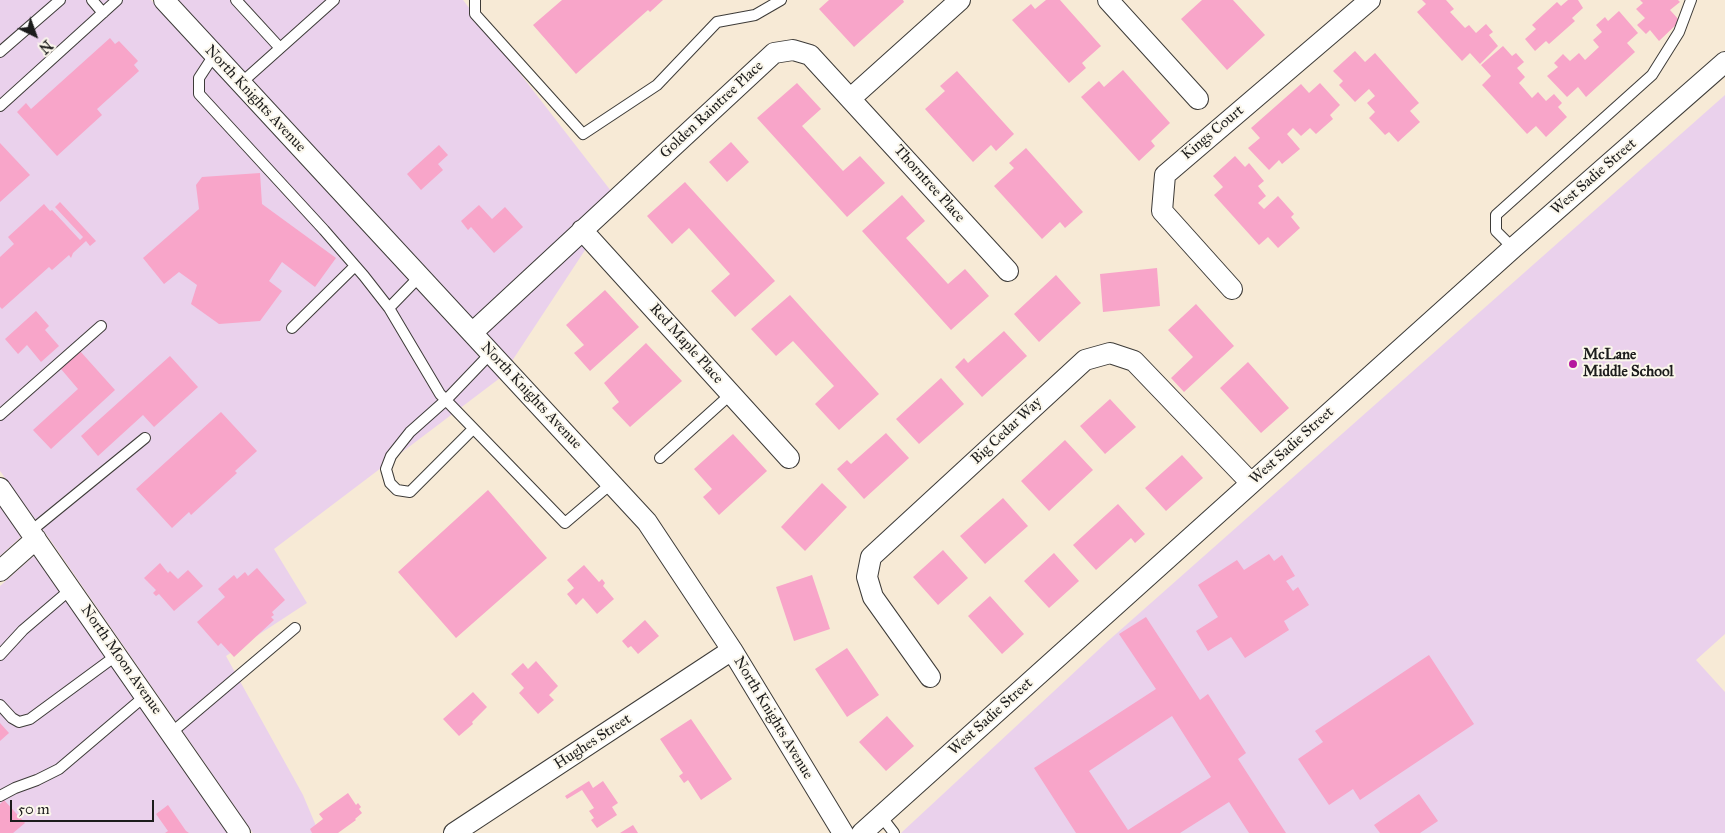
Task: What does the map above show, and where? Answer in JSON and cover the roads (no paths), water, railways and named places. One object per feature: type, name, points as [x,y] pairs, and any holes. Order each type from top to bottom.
[{"type":"street","points":[[851,98],[960,0]]},
{"type":"street","points":[[1108,0],[1198,99]]},
{"type":"street","name":"Kings Court","points":[[1232,290],[1162,211],[1165,174],[1370,0]]},
{"type":"street","name":"North Knights Avenue","points":[[169,2],[240,84],[648,522],[732,650],[843,833]]},
{"type":"street","name":"Golden Raintree Place","points":[[472,333],[774,53],[793,50],[810,55],[851,98]]},
{"type":"street","name":"West Sadie Street","points":[[862,833],[1513,248],[1725,62]]},
{"type":"street","name":"Thorntree Place","points":[[851,98],[1008,271]]},
{"type":"street","name":"Red Maple Place","points":[[582,230],[789,458]]},
{"type":"street","name":"Big Cedar Way","points":[[930,677],[873,597],[867,577],[870,557],[1085,360],[1110,353],[1134,361],[1251,483]]},
{"type":"street","name":"North Moon Avenue","points":[[0,488],[240,833]]},
{"type":"street","points":[[0,570],[34,535]]},
{"type":"street","name":"Hughes Street","points":[[454,833],[732,650]]},
{"type":"lane","points":[[0,52],[60,0]]},
{"type":"lane","points":[[92,0],[103,13]]},
{"type":"lane","points":[[1,102],[117,0]]},
{"type":"lane","points":[[236,0],[280,48]]},
{"type":"lane","points":[[240,84],[334,0]]},
{"type":"lane","points":[[475,0],[475,14],[583,134],[657,84],[717,22],[755,15],[781,0]]},
{"type":"lane","points":[[1513,248],[1496,231],[1496,215],[1652,75],[1679,32],[1691,0]]},
{"type":"lane","points":[[214,55],[199,78],[199,94],[260,158],[355,266],[389,308],[440,394],[565,523],[612,483]]},
{"type":"lane","points":[[292,328],[355,266]]},
{"type":"lane","points":[[389,308],[420,276]]},
{"type":"lane","points":[[0,415],[101,326]]},
{"type":"lane","points":[[473,428],[410,492],[397,490],[390,483],[386,469],[391,456],[410,432],[446,400],[491,353]]},
{"type":"lane","points":[[660,458],[731,394]]},
{"type":"lane","points":[[34,535],[145,438]]},
{"type":"lane","points":[[0,655],[23,630],[71,589]]},
{"type":"lane","points":[[171,732],[295,628]]},
{"type":"lane","points":[[0,706],[19,722],[30,719],[117,655]]},
{"type":"lane","points":[[0,796],[59,769],[145,696]]},
{"type":"lane","points":[[881,816],[894,833]]},
{"type":"place","name":"McLane Middle School","points":[[1573,364]]}]
